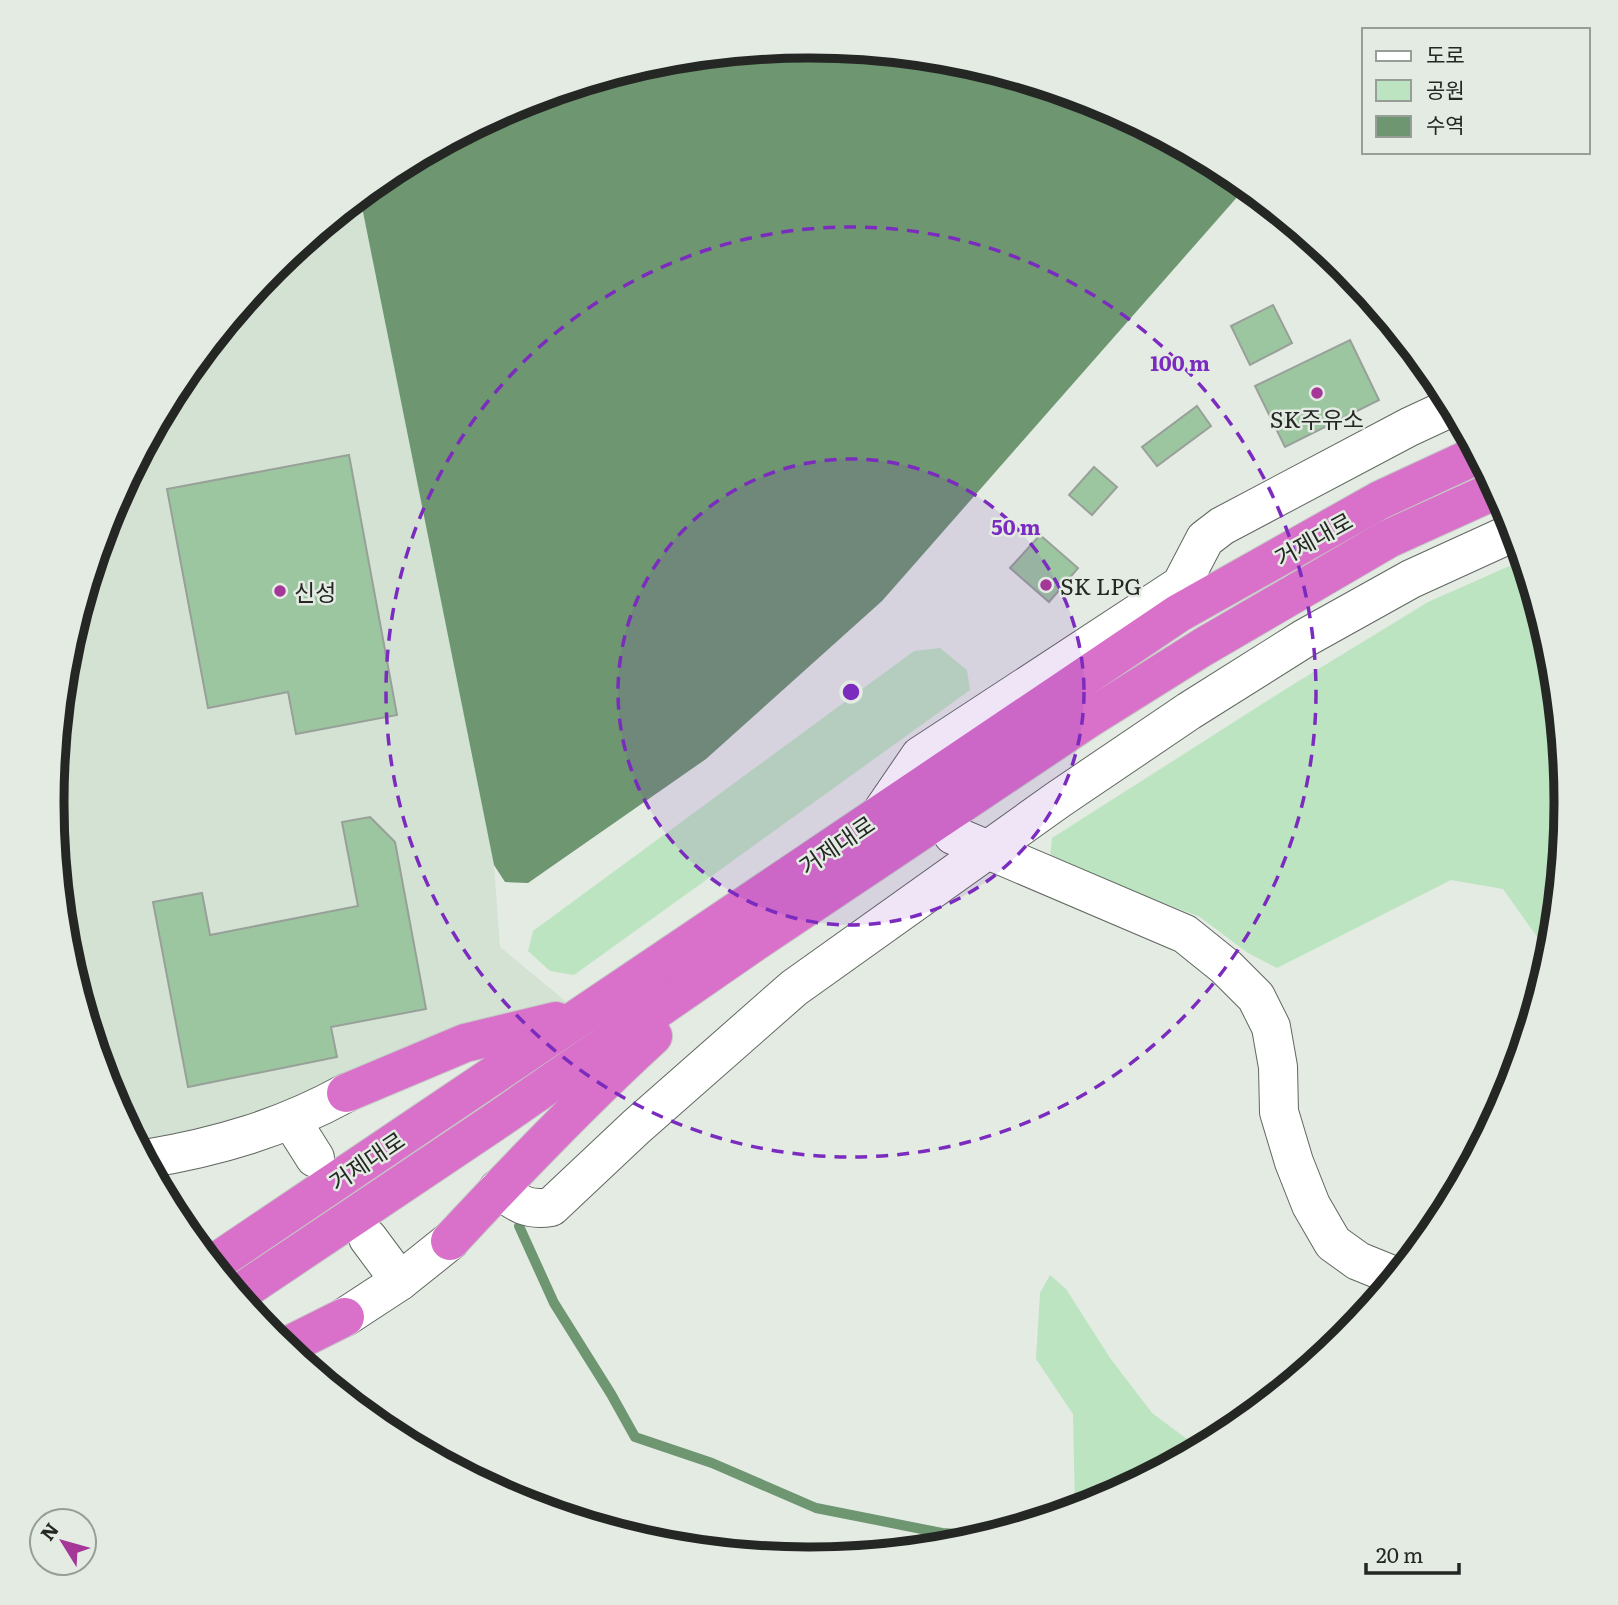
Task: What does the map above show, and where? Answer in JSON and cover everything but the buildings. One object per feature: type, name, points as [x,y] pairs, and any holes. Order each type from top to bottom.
[{"type":"highway","name":"거제대로","points":[[221,1259],[1179,613],[1380,500],[1469,458]]},
{"type":"highway","name":"거제대로","points":[[245,1289],[493,1123],[759,939],[1088,719],[1203,647],[1388,539],[1487,494]]},
{"type":"highway","points":[[450,1241],[613,1072],[759,939]]},
{"type":"highway","points":[[346,1093],[465,1043],[582,1014]]},
{"type":"highway","points":[[296,1342],[345,1317]]},
{"type":"street","points":[[881,813],[920,756],[1181,585],[1205,539],[1222,527],[1442,412]]},
{"type":"street","points":[[498,1189],[517,1203],[535,1210],[551,1208],[636,1127],[794,988],[987,851],[1178,719],[1305,638],[1411,579],[1504,536]]},
{"type":"street","points":[[942,817],[953,835],[1185,934],[1226,967],[1256,997],[1271,1027],[1278,1067],[1279,1112],[1311,1205],[1333,1243],[1357,1261],[1386,1273]]},
{"type":"street","points":[[154,1156],[246,1137],[291,1120],[346,1093]]},
{"type":"street","points":[[291,1120],[315,1158]]},
{"type":"street","points":[[368,1238],[400,1281]]},
{"type":"street","points":[[345,1317],[400,1281],[450,1241]]},
{"type":"shaded area","points":[[362,207],[494,865],[500,947],[581,1014],[154,1156],[121,1088],[90,995],[71,900],[64,802],[71,705],[79,657],[104,563],[141,473],[164,430],[218,349],[282,276]]},
{"type":"green space","points":[[1514,564],[1539,657],[1552,754],[1552,851],[1540,941],[1503,889],[1451,880],[1277,968],[1248,953],[1200,917],[1050,859],[1052,838],[1428,602]]},
{"type":"green space","points":[[940,648],[967,670],[970,690],[574,975],[550,971],[528,951],[533,931],[914,651]]},
{"type":"green space","points":[[1050,1275],[1066,1289],[1110,1358],[1152,1413],[1190,1441],[1138,1470],[1075,1498],[1073,1414],[1036,1359],[1040,1293]]},
{"type":"water","points":[[809,58],[906,64],[1002,83],[1048,97],[1094,114],[1138,135],[1181,158],[1239,195],[882,601],[706,759],[528,883],[505,882],[494,865],[362,207],[395,183],[480,135],[524,114],[570,97],[616,83],[712,64]]},
{"type":"waterway","points":[[519,1226],[554,1303],[635,1437],[712,1463],[816,1508],[950,1534]]},
{"type":"place","name":"SK주유소","points":[[1317,393]]},
{"type":"place","name":"SK LPG","points":[[1046,585]]},
{"type":"place","name":"신성","points":[[280,591]]}]
